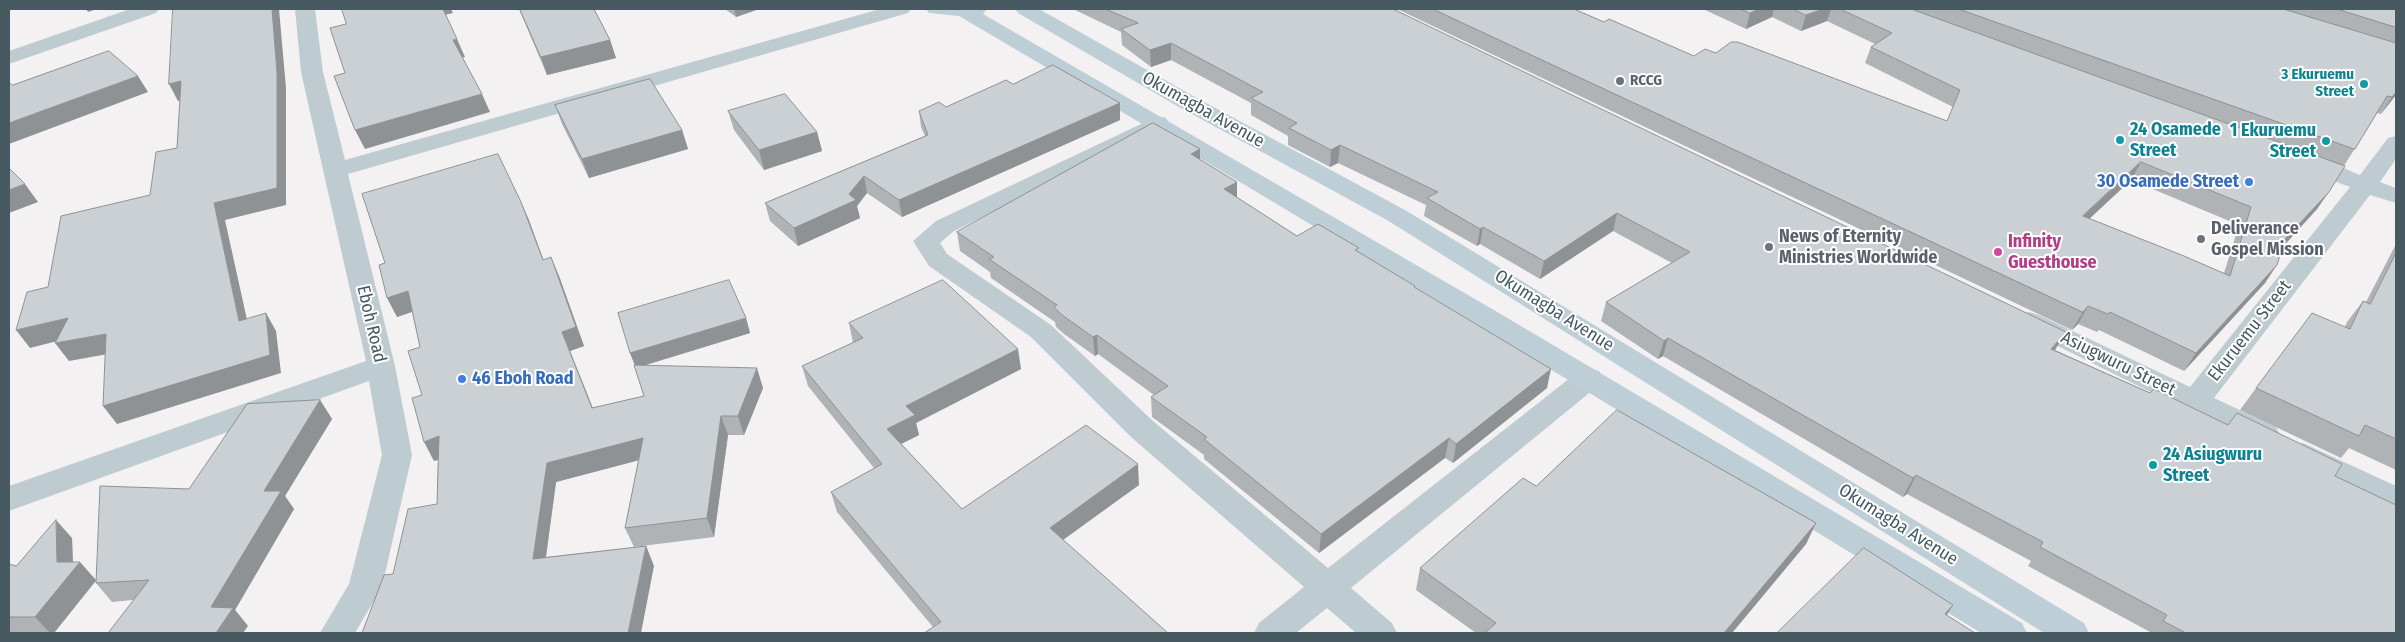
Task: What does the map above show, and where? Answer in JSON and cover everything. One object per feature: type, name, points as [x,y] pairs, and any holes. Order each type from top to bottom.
[{"type":"main road","points":[[936,9],[970,10]]},
{"type":"main road","name":"Okumagba Avenue","points":[[1025,9],[1187,102],[1396,215],[2072,633]]},
{"type":"main road","name":"Okumagba Avenue","points":[[970,10],[1588,378],[2010,633]]},
{"type":"street","points":[[9,58],[149,9]]},
{"type":"street","name":"Eboh Road","points":[[305,9],[312,72],[381,366],[397,455],[365,587],[338,633]]},
{"type":"street","points":[[336,170],[901,9]]},
{"type":"street","points":[[1158,123],[945,226],[926,241],[938,260],[1041,331],[1142,429],[1327,590],[1380,633]]},
{"type":"street","name":"Ekuruemu Street","points":[[2195,401],[2366,185],[2396,143]]},
{"type":"street","points":[[2282,154],[2396,196]]},
{"type":"street","name":"Asiugwuru Street","points":[[2007,311],[2396,500]]},
{"type":"street","points":[[9,499],[90,468],[381,366]]},
{"type":"street","points":[[1271,633],[1327,590],[1588,378]]},
{"type":"building","points":[[173,9],[272,9],[277,72],[277,188],[214,203],[239,321],[266,313],[270,355],[103,406],[106,334],[55,343],[68,318],[16,330],[27,292],[48,287],[61,216],[150,195],[156,152],[177,148],[181,81],[169,84]]},
{"type":"building","points":[[342,9],[443,9],[457,39],[453,40],[482,94],[355,130],[334,76],[345,73],[330,28],[346,24]]},
{"type":"building","points":[[520,9],[594,9],[610,40],[541,57]]},
{"type":"building","points":[[1106,9],[1393,9],[2066,332],[2051,349],[2150,393],[2154,389],[2228,425],[2237,413],[2342,464],[2335,476],[2396,505],[2396,633],[2186,633],[2163,621],[2167,615],[2040,547],[2043,542],[1916,475],[1913,478],[1668,338],[1664,341],[1606,302],[1690,252],[1617,213],[1544,261],[1483,227],[1480,229],[1427,198],[1438,192],[1340,145],[1331,150],[1289,128],[1297,123],[1251,98],[1263,92],[1171,43],[1150,50],[1121,29],[1138,23]]},
{"type":"building","points":[[1433,9],[1574,9],[1604,22],[1609,19],[1694,56],[1705,49],[1716,53],[1731,42],[1738,42],[1947,121],[1960,90],[1871,47],[1892,33],[1840,9],[1911,9],[2345,166],[2329,192],[2285,239],[2277,265],[2196,353],[2110,312],[2108,314],[2088,306],[2083,312]],"holes":[[[2141,162],[2251,207],[2230,276],[2083,216]]]},
{"type":"building","points":[[1741,9],[1759,9],[1750,13]]},
{"type":"building","points":[[1793,9],[1823,9],[1806,15]]},
{"type":"building","points":[[1959,9],[2283,9],[2396,43],[2396,92],[2392,97],[2387,96],[2355,149]]},
{"type":"building","points":[[2337,9],[2396,9],[2396,27]]},
{"type":"building","points":[[109,51],[138,76],[9,123],[9,82],[12,85]]},
{"type":"building","points":[[1053,65],[1120,103],[899,200],[864,176],[849,194],[856,200],[794,228],[765,203],[928,135],[919,111],[939,102],[946,107],[1006,80],[1013,84]]},
{"type":"building","points":[[650,79],[682,130],[582,159],[555,105]]},
{"type":"building","points":[[785,94],[817,132],[759,150],[728,111]]},
{"type":"building","points":[[1153,123],[1200,149],[1191,154],[1237,182],[1224,189],[1297,236],[1318,224],[1359,248],[1355,250],[1414,287],[1551,369],[1456,444],[1449,438],[1321,534],[1204,439],[1207,437],[1151,397],[1168,386],[1097,335],[1093,337],[1062,315],[1054,307],[1057,305],[989,259],[994,257],[957,232]]},
{"type":"building","points":[[498,154],[521,202],[543,260],[551,257],[576,327],[562,332],[592,408],[644,396],[634,365],[757,368],[738,416],[721,416],[707,518],[625,528],[643,438],[547,463],[533,559],[646,546],[628,633],[362,633],[384,575],[393,574],[408,509],[437,504],[439,436],[424,442],[412,398],[422,395],[408,351],[420,347],[408,291],[387,298],[379,265],[385,263],[362,194]]},
{"type":"building","points":[[9,168],[25,184],[9,190]]},
{"type":"building","points":[[2396,253],[2396,439],[2365,425],[2359,436],[2256,388],[2312,313],[2350,329],[2363,301],[2370,304]]},
{"type":"building","points":[[729,280],[746,318],[630,353],[618,313]]},
{"type":"building","points":[[943,280],[1018,349],[906,406],[915,415],[887,429],[962,509],[1086,425],[1138,464],[1050,528],[1168,633],[924,633],[941,622],[831,492],[882,464],[802,366],[863,338],[849,323]]},
{"type":"building","points":[[320,400],[264,491],[281,491],[211,607],[233,608],[216,633],[108,633],[149,580],[96,583],[100,486],[189,489],[247,404]]},
{"type":"building","points":[[1617,410],[1816,523],[1724,633],[1485,633],[1496,623],[1420,568],[1523,478],[1536,486]]},
{"type":"building","points":[[56,520],[57,562],[80,562],[35,617],[9,617],[9,564],[16,566]]},
{"type":"building","points":[[1864,548],[1953,605],[1945,614],[1975,633],[1777,633]]},
{"type":"place","name":"RCCG","points":[[1620,81]]},
{"type":"place","name":"3 Ekuruemu Street","points":[[2364,84]]},
{"type":"place","name":"24 Osamede Street","points":[[2120,140]]},
{"type":"place","name":"1 Ekuruemu Street","points":[[2326,141]]},
{"type":"place","name":"30 Osamede Street","points":[[2249,182]]},
{"type":"place","name":"Deliverance Gospel Mission","points":[[2201,239]]},
{"type":"place","name":"News of Eternity Ministries Worldwide","points":[[1769,247]]},
{"type":"place","name":"Infinity Guesthouse","points":[[1998,252]]},
{"type":"place","name":"46 Eboh Road","points":[[462,379]]},
{"type":"place","name":"24 Asiugwuru Street","points":[[2153,465]]}]
